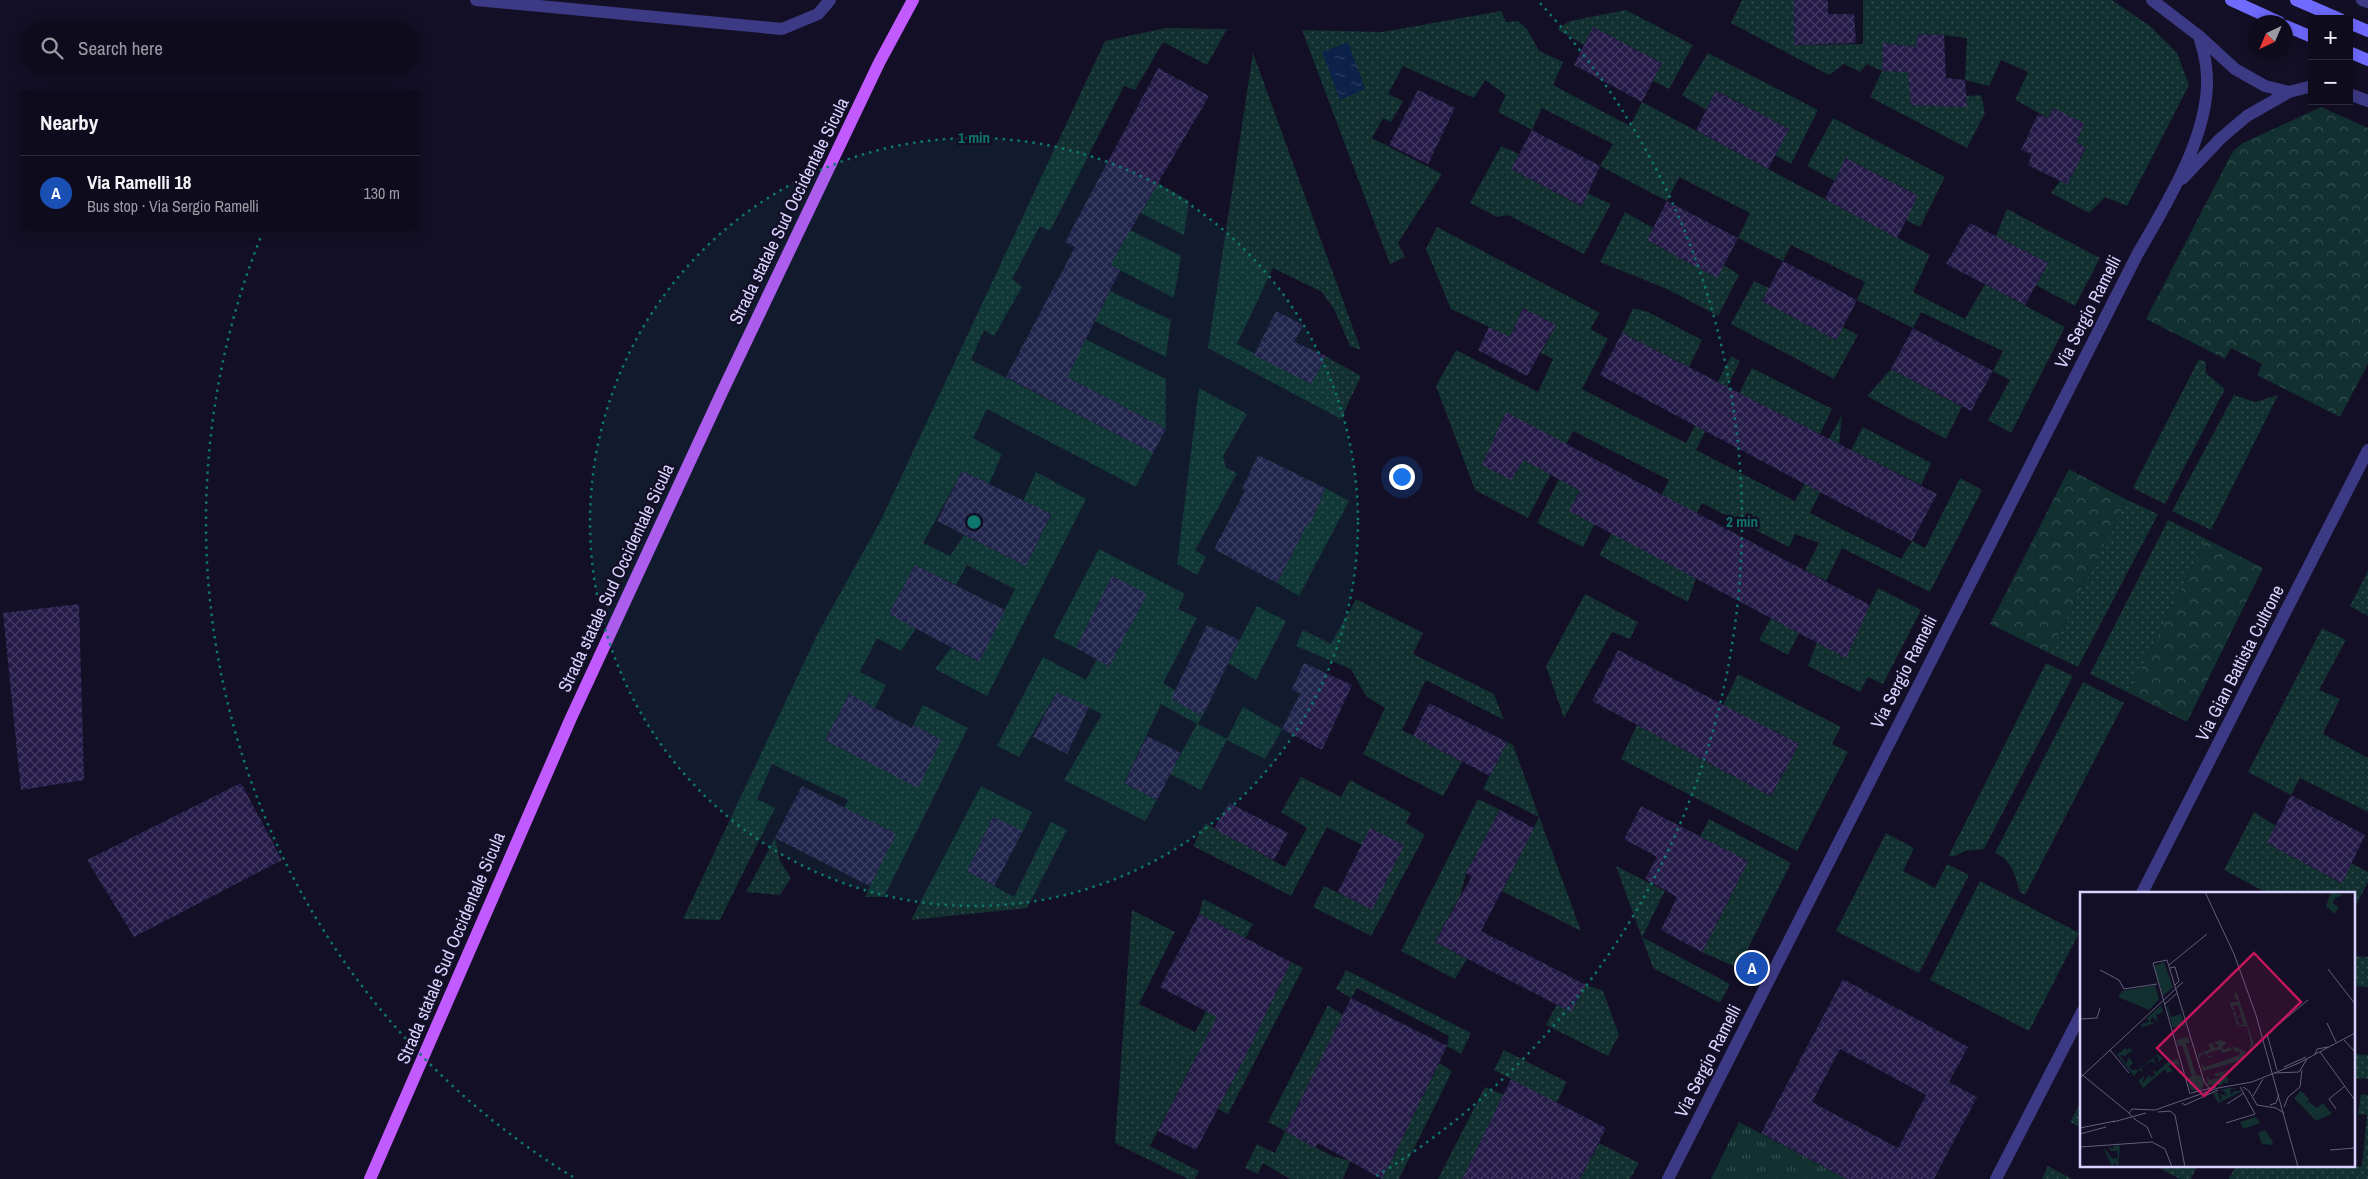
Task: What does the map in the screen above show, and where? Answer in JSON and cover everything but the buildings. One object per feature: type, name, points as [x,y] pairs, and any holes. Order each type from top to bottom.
[{"type":"main road","name":"Strada statale Sud Occidentale Sicula","points":[[370,1179],[571,718],[723,390],[879,64],[913,0]]},
{"type":"main road","points":[[2231,0],[2264,15]]},
{"type":"main road","points":[[2296,0],[2331,15]]},
{"type":"main road","points":[[2353,25],[2368,31]]},
{"type":"main road","points":[[2293,29],[2308,35]]},
{"type":"main road","points":[[2353,54],[2368,60]]},
{"type":"street","points":[[476,0],[782,29],[818,14],[830,0]]},
{"type":"street","points":[[2152,0],[2199,36],[2235,69],[2265,86],[2289,92]]},
{"type":"street","points":[[2362,0],[2368,2]]},
{"type":"street","points":[[2177,184],[2195,138],[2206,99],[2207,67],[2199,36]]},
{"type":"street","points":[[2177,184],[2221,138],[2247,116],[2289,92],[2308,87]]},
{"type":"street","points":[[2353,95],[2368,101]]},
{"type":"street","name":"Via Sergio Ramelli","points":[[1668,1179],[2137,255],[2177,184]]},
{"type":"street","name":"Via Gian Battista Cultrone","points":[[2143,892],[2368,450]]},
{"type":"street","points":[[1996,1179],[2080,1016]]},
{"type":"green space","points":[[1742,0],[1794,0],[1794,45],[1863,44],[1863,0],[2112,0],[2150,26],[2177,53],[2189,85],[2127,206],[2105,197],[2089,213],[2051,193],[2060,181],[2067,184],[2086,148],[2076,142],[2053,109],[2048,118],[2015,100],[2028,72],[2001,60],[1989,86],[1965,80],[1967,38],[1918,34],[1916,47],[1884,43],[1882,70],[1908,72],[1912,105],[1966,107],[1966,96],[1981,95],[1985,113],[1967,148],[1870,97],[1882,71],[1867,64],[1860,72],[1844,64],[1829,75],[1731,23]]},
{"type":"green space","points":[[1626,10],[1693,45],[1669,89],[1653,81],[1662,63],[1593,27],[1584,45],[1557,29],[1570,21]]},
{"type":"green space","points":[[1501,11],[1506,22],[1518,21],[1527,29],[1539,51],[1563,62],[1553,85],[1630,126],[1642,102],[1930,255],[1913,292],[1965,319],[1985,284],[2065,327],[2011,433],[1988,420],[2010,380],[1993,371],[2003,351],[1921,312],[1913,328],[1857,300],[1865,282],[1791,245],[1783,261],[1738,238],[1750,213],[1679,177],[1667,201],[1600,166],[1613,144],[1542,108],[1532,130],[1498,112],[1506,95],[1485,80],[1474,98],[1403,66],[1388,94],[1403,101],[1391,122],[1383,118],[1372,138],[1442,174],[1398,243],[1405,257],[1390,264],[1302,30],[1382,32]]},
{"type":"green space","points":[[1166,28],[1227,29],[1207,65],[1163,42],[1135,90],[1124,86],[1050,231],[1040,226],[1012,279],[1022,287],[994,336],[984,330],[971,360],[1153,453],[1136,487],[987,409],[973,438],[1002,454],[989,484],[962,471],[923,543],[950,556],[964,535],[1026,566],[1051,515],[1023,501],[1036,472],[1086,499],[987,696],[935,669],[951,648],[979,662],[1015,589],[967,565],[956,585],[915,565],[890,614],[916,628],[901,651],[877,638],[860,672],[886,685],[875,708],[849,694],[825,740],[918,787],[941,740],[913,725],[923,705],[968,728],[884,897],[865,897],[895,833],[844,808],[848,800],[772,764],[757,799],[775,808],[720,920],[683,919],[818,633],[880,522],[1105,41]]},
{"type":"green space","points":[[1253,53],[1361,350],[1350,346],[1334,309],[1322,292],[1273,268],[1237,344],[1311,384],[1325,356],[1361,376],[1341,419],[1208,348]]},
{"type":"green space","points":[[1708,53],[1818,110],[1791,164],[1775,155],[1789,129],[1717,91],[1706,110],[1682,95]]},
{"type":"green space","points":[[2321,107],[2368,128],[2368,364],[2340,417],[2257,375],[2262,364],[2231,348],[2225,359],[2146,319],[2233,151],[2243,143]]},
{"type":"green space","points":[[1833,118],[1945,177],[1920,227],[1906,220],[1917,195],[1846,158],[1835,181],[1807,166]]},
{"type":"green space","points":[[1501,146],[1519,154],[1511,169],[1581,206],[1587,193],[1611,204],[1584,254],[1508,215],[1497,217],[1470,203]]},
{"type":"green space","points":[[1158,183],[1189,201],[1184,235],[1141,213]]},
{"type":"green space","points":[[2007,209],[2100,258],[2075,306],[2036,285],[2048,263],[1996,236]]},
{"type":"green space","points":[[1625,212],[1653,228],[1648,241],[1717,277],[1724,265],[1739,275],[1718,316],[1667,289],[1600,262]]},
{"type":"green space","points":[[1437,227],[1600,313],[1590,329],[1608,339],[1582,389],[1686,443],[1731,356],[1740,361],[1696,450],[1795,501],[1842,415],[1838,456],[1810,513],[1901,559],[1912,541],[1925,548],[1960,478],[1982,490],[1930,592],[1842,548],[1826,581],[1805,570],[1819,543],[1795,534],[1789,547],[1702,503],[1672,565],[1696,578],[1688,602],[1599,555],[1612,533],[1637,546],[1669,480],[1573,431],[1528,518],[1475,490],[1436,386],[1456,350],[1538,392],[1553,359],[1541,353],[1556,325],[1523,308],[1510,337],[1451,309],[1426,249]]},
{"type":"green space","points":[[1130,230],[1181,256],[1174,298],[1110,265]]},
{"type":"green space","points":[[1754,281],[1769,288],[1762,301],[1836,340],[1843,327],[1858,335],[1834,379],[1731,324]]},
{"type":"green space","points":[[1110,291],[1171,320],[1166,357],[1095,321]]},
{"type":"green space","points":[[1633,308],[1648,312],[1702,340],[1689,367],[1622,333]]},
{"type":"green space","points":[[1085,339],[1166,379],[1166,429],[1067,377]]},
{"type":"green space","points":[[2199,359],[2206,362],[2206,373],[2225,389],[2165,504],[2133,488]]},
{"type":"green space","points":[[1752,368],[1832,409],[1820,434],[1739,393]]},
{"type":"green space","points":[[1891,369],[1962,407],[1946,439],[1867,396]]},
{"type":"green space","points":[[1199,388],[1247,414],[1223,456],[1226,468],[1237,473],[1195,550],[1206,557],[1197,575],[1177,564]]},
{"type":"green space","points":[[2234,395],[2255,402],[2278,395],[2211,530],[2172,511]]},
{"type":"green space","points":[[1863,427],[1931,463],[1921,485],[1851,450]]},
{"type":"green space","points":[[2069,469],[2127,500],[2049,653],[1990,624]]},
{"type":"green space","points":[[1559,479],[1580,491],[1569,511],[1595,524],[1583,547],[1537,523]]},
{"type":"green space","points":[[1325,488],[1349,501],[1299,596],[1277,583],[1294,550],[1284,509],[1311,522]]},
{"type":"green space","points":[[2127,500],[2158,514],[2078,667],[2049,653]]},
{"type":"green space","points":[[2168,520],[2206,539],[2129,693],[2090,674]]},
{"type":"green space","points":[[2206,539],[2263,568],[2187,722],[2129,693]]},
{"type":"green space","points":[[1099,549],[1185,594],[1178,609],[1197,618],[1163,683],[1206,709],[1198,724],[1227,739],[1243,707],[1282,729],[1265,759],[1227,740],[1201,790],[1170,774],[1197,724],[1161,704],[1124,783],[1157,800],[1145,821],[1064,780],[1102,714],[1057,692],[1019,757],[997,746],[1043,657],[1086,680],[1097,659],[1109,666],[1146,594],[1112,576],[1076,648],[1053,637]]},
{"type":"green space","points":[[2368,571],[2368,616],[2350,606]]},
{"type":"green space","points":[[1878,588],[1921,610],[1883,684],[1868,677],[1860,692],[1808,666],[1817,642],[1846,657]]},
{"type":"green space","points":[[1585,594],[1638,622],[1630,639],[1612,632],[1564,718],[1546,666]]},
{"type":"green space","points":[[1356,599],[1423,633],[1413,654],[1494,694],[1504,720],[1426,680],[1402,730],[1462,762],[1443,796],[1363,754],[1385,708],[1366,696],[1351,669],[1296,646],[1303,630],[1331,644]]},
{"type":"green space","points":[[1257,606],[1286,621],[1256,680],[1228,663]]},
{"type":"green space","points":[[1771,618],[1799,633],[1788,655],[1759,640]]},
{"type":"green space","points":[[2322,628],[2346,640],[2319,690],[2340,699],[2323,734],[2368,758],[2368,812],[2300,778],[2291,795],[2248,772]]},
{"type":"green space","points":[[2046,663],[2073,676],[1984,849],[1965,851],[1952,857],[1949,855]]},
{"type":"green space","points":[[1738,674],[1841,727],[1832,744],[1848,752],[1797,851],[1621,759],[1637,725],[1771,796],[1799,744],[1771,729],[1759,752],[1723,705]]},
{"type":"green space","points":[[2083,682],[2124,703],[2025,895],[2020,892],[2009,864],[1995,853]]},
{"type":"green space","points":[[1507,742],[1513,745],[1581,931],[1502,891],[1539,817],[1483,789]]},
{"type":"green space","points":[[1301,777],[1341,797],[1350,780],[1411,813],[1406,823],[1425,835],[1371,936],[1313,907],[1324,886],[1372,909],[1362,845],[1327,827],[1291,896],[1193,846],[1205,823],[1285,867],[1307,828],[1281,812]]},
{"type":"green space","points":[[981,786],[1032,812],[1023,831],[993,818],[967,871],[1014,897],[1051,822],[1067,830],[1027,908],[911,920]]},
{"type":"green space","points":[[1478,799],[1500,810],[1466,873],[1461,894],[1435,942],[1467,959],[1455,979],[1401,951]]},
{"type":"green space","points":[[2254,812],[2276,826],[2267,843],[2341,883],[2351,863],[2368,872],[2368,882],[2356,905],[2356,892],[2265,892],[2224,870]]},
{"type":"green space","points":[[1709,819],[1791,863],[1738,968],[1702,952],[1748,861],[1700,837]]},
{"type":"green space","points":[[1886,833],[1914,848],[1903,871],[1935,888],[1947,864],[1969,875],[1919,973],[1836,931]]},
{"type":"green space","points":[[775,838],[780,861],[791,878],[780,895],[746,892]]},
{"type":"green space","points":[[1616,866],[1665,891],[1642,937],[1730,984],[1720,1003],[1653,968]]},
{"type":"green space","points":[[1980,881],[2079,933],[2029,1031],[1930,980]]},
{"type":"green space","points":[[1203,899],[1253,924],[1226,974],[1220,1019],[1254,1038],[1291,962],[1303,968],[1228,1114],[1218,1109],[1234,1078],[1195,1059],[1150,1146],[1199,1171],[1195,1179],[1188,1179],[1115,1143],[1132,910],[1175,932],[1139,1004],[1195,1032],[1225,975],[1212,970],[1232,931],[1199,914]]},
{"type":"green space","points":[[2356,956],[2368,957],[2368,987],[2356,986]]},
{"type":"green space","points":[[1346,970],[1471,1033],[1461,1054],[1447,1046],[1449,1036],[1357,988],[1351,998],[1336,989]]},
{"type":"green space","points":[[1586,985],[1603,991],[1619,1035],[1608,1056],[1546,1025],[1557,1004],[1571,1012]]},
{"type":"green space","points":[[1328,1005],[1343,1015],[1285,1131],[1268,1122]]},
{"type":"green space","points":[[1504,1050],[1567,1082],[1540,1135],[1511,1079],[1494,1070]]},
{"type":"green space","points":[[2356,1054],[2368,1055],[2368,1079],[2356,1078]]},
{"type":"green space","points":[[1439,1063],[1452,1071],[1399,1179],[1382,1179]]},
{"type":"green space","points":[[1485,1087],[1504,1095],[1462,1179],[1438,1179]]},
{"type":"green space","points":[[2361,1094],[2368,1095],[2368,1179],[2229,1179],[2236,1166],[2362,1166],[2367,1115],[2358,1114]]},
{"type":"green space","points":[[2080,1104],[2080,1127],[2070,1122]]},
{"type":"green space","points":[[1739,1122],[1847,1179],[1711,1179]]},
{"type":"green space","points":[[1285,1131],[1332,1156],[1350,1161],[1343,1179],[1290,1179],[1263,1163],[1258,1174],[1245,1168],[1257,1144],[1275,1153]]},
{"type":"green space","points":[[1599,1143],[1639,1163],[1630,1179],[1580,1179]]},
{"type":"green space","points":[[2048,1166],[2072,1179],[2042,1179]]},
{"type":"green space","points":[[2155,1166],[2198,1166],[2191,1179],[2180,1179]]},
{"type":"water","points":[[1348,42],[1365,89],[1340,100],[1322,52]]},
{"type":"place","name":"Via Ramelli 18","points":[[1752,968]]}]
